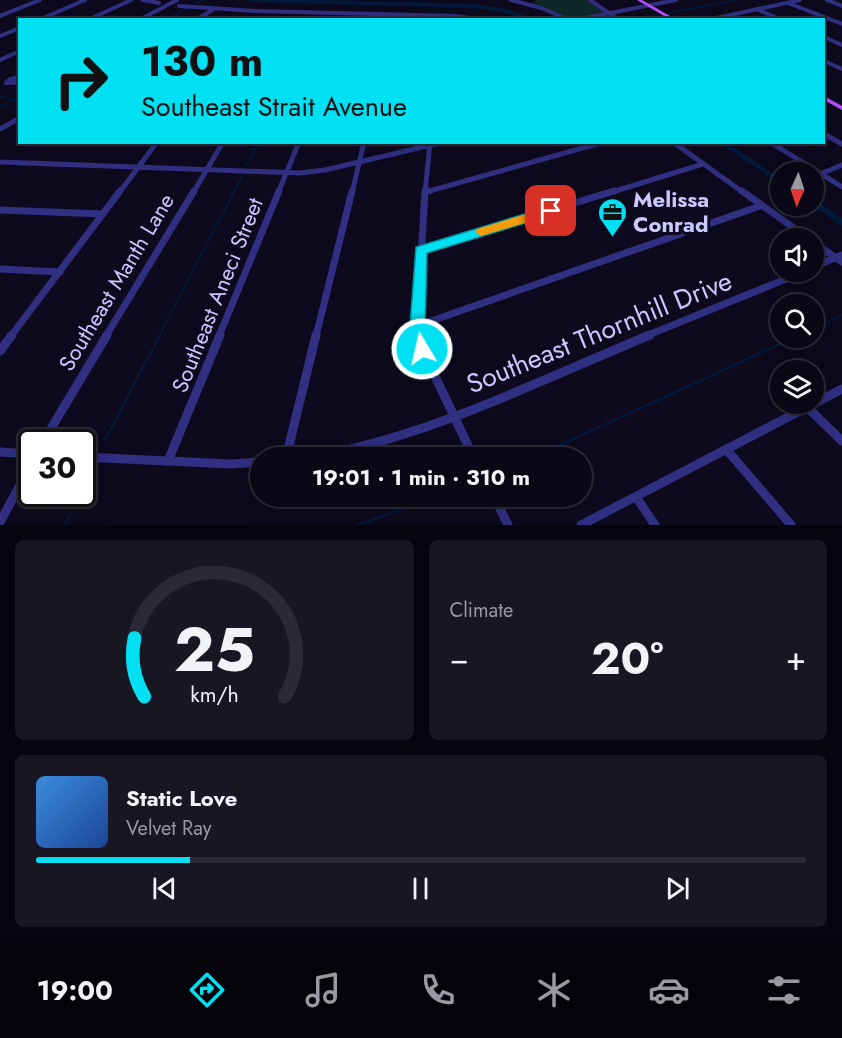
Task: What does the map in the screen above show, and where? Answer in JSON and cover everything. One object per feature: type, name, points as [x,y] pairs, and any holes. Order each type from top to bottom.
[{"type":"main road","points":[[633,0],[665,18]]},
{"type":"main road","points":[[639,0],[644,6],[671,18]]},
{"type":"main road","points":[[825,94],[842,103]]},
{"type":"main road","points":[[825,99],[842,108]]},
{"type":"street","points":[[0,16],[40,0]]},
{"type":"street","points":[[44,18],[85,0]]},
{"type":"street","points":[[92,18],[131,0]]},
{"type":"street","points":[[143,0],[159,3]]},
{"type":"street","points":[[143,18],[177,0]]},
{"type":"street","points":[[511,0],[564,18]]},
{"type":"street","points":[[528,4],[534,0]]},
{"type":"street","points":[[590,0],[616,18]]},
{"type":"street","points":[[584,18],[676,0]]},
{"type":"street","points":[[716,18],[800,0]]},
{"type":"street","points":[[827,0],[842,6]]},
{"type":"street","points":[[788,3],[842,24]]},
{"type":"street","points":[[179,6],[256,12],[470,18]]},
{"type":"street","points":[[199,18],[214,9]]},
{"type":"street","points":[[757,9],[777,18]]},
{"type":"street","points":[[252,18],[256,12]]},
{"type":"street","points":[[296,18],[299,12]]},
{"type":"street","points":[[349,18],[352,14]]},
{"type":"street","points":[[724,16],[728,18]]},
{"type":"street","points":[[0,36],[18,29]]},
{"type":"street","points":[[825,37],[842,45]]},
{"type":"street","points":[[0,60],[18,52]]},
{"type":"street","points":[[825,61],[842,69]]},
{"type":"street","points":[[0,88],[15,81]]},
{"type":"street","points":[[0,129],[18,119]]},
{"type":"street","points":[[10,123],[18,124]]},
{"type":"street","points":[[825,135],[842,144]]},
{"type":"street","points":[[1,348],[156,144]]},
{"type":"street","name":"Southeast Manth Lane","points":[[51,429],[222,144]]},
{"type":"street","name":"Southeast Aneci Street","points":[[168,461],[298,144]]},
{"type":"street","points":[[289,447],[364,144]]},
{"type":"street","points":[[0,162],[286,173],[325,170],[430,144],[420,250],[417,326],[422,349],[469,447]]},
{"type":"street","points":[[426,192],[596,144]]},
{"type":"street","points":[[676,144],[793,228]]},
{"type":"street","points":[[773,144],[801,162]]},
{"type":"street","points":[[420,250],[703,164]]},
{"type":"street","points":[[824,172],[842,165]]},
{"type":"street","points":[[824,176],[842,187]]},
{"type":"street","points":[[417,326],[760,206]]},
{"type":"street","points":[[0,210],[103,214]]},
{"type":"street","points":[[824,249],[840,258]]},
{"type":"street","points":[[824,263],[840,258]]},
{"type":"street","points":[[0,269],[60,272]]},
{"type":"street","name":"Southeast Thornhill Drive","points":[[362,447],[386,441],[454,416],[779,282]]},
{"type":"street","points":[[824,398],[842,389]]},
{"type":"street","points":[[581,525],[794,414]]},
{"type":"street","points":[[814,414],[842,441]]},
{"type":"street","points":[[727,450],[791,525]]},
{"type":"street","points":[[0,452],[18,453]]},
{"type":"street","points":[[96,458],[231,464],[250,463]]},
{"type":"street","points":[[0,522],[18,489]]},
{"type":"street","points":[[636,497],[655,525]]},
{"type":"street","points":[[499,507],[508,525]]},
{"type":"green space","points":[[537,0],[588,0],[604,12],[569,18],[531,4]]},
{"type":"waterway","points":[[194,4],[203,0]]},
{"type":"waterway","points":[[251,0],[474,6],[507,11],[526,18]]},
{"type":"waterway","points":[[668,13],[735,0]]},
{"type":"waterway","points":[[326,11],[330,2]]},
{"type":"waterway","points":[[170,18],[186,9]]},
{"type":"waterway","points":[[646,18],[655,16]]},
{"type":"waterway","points":[[0,97],[15,99]]},
{"type":"waterway","points":[[0,107],[15,99]]},
{"type":"waterway","points":[[246,166],[258,144]]},
{"type":"waterway","points":[[725,144],[770,174]]},
{"type":"waterway","points":[[159,336],[242,176]]},
{"type":"waterway","points":[[824,210],[842,222]]},
{"type":"waterway","points":[[824,323],[842,315]]},
{"type":"waterway","points":[[105,440],[160,335]]},
{"type":"waterway","points":[[556,447],[771,348]]},
{"type":"waterway","points":[[65,525],[74,507]]},
{"type":"waterway","points":[[357,525],[409,507]]},
{"type":"slow traffic","points":[[481,232],[526,218]]},
{"type":"place","name":"Melissa Conrad","points":[[612,238]]},
{"type":"route","points":[[422,349],[417,326],[420,250],[551,211]]}]
